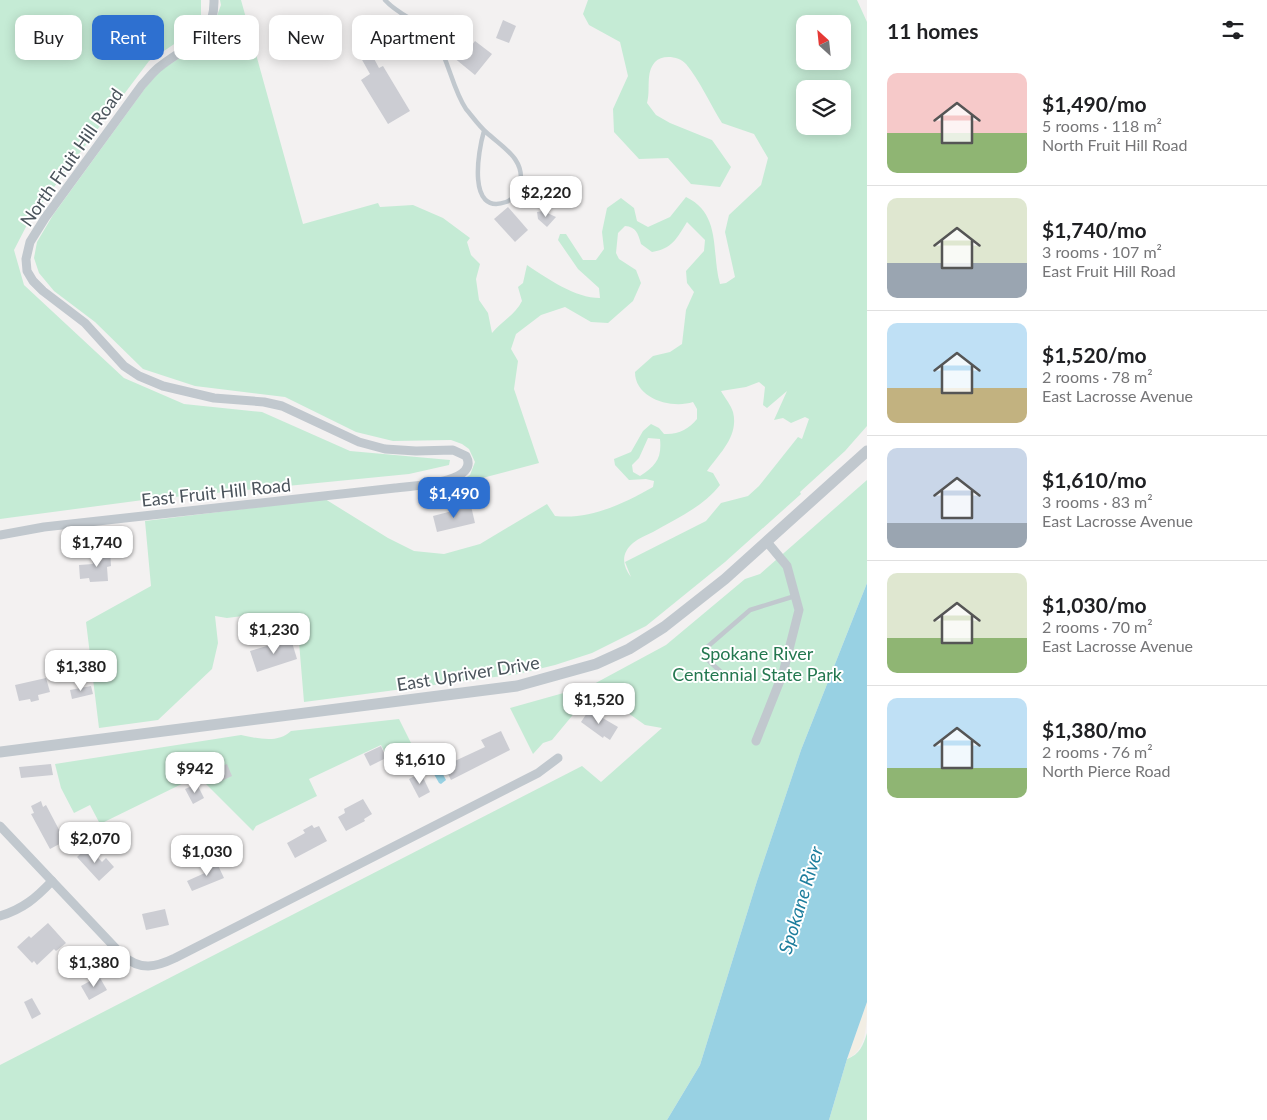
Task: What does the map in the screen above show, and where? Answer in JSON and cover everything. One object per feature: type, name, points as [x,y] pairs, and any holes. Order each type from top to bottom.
[{"type":"street","name":"North Fruit Hill Road","points":[[214,0],[214,11],[209,27],[202,37],[158,68],[142,85],[45,218],[30,242],[26,259],[27,271],[43,291],[85,323],[124,366],[139,376],[163,386],[214,398],[264,402],[282,406],[360,442],[385,449],[416,451],[453,450],[466,456],[469,464],[462,475],[436,482]]},
{"type":"street","name":"East Upriver Drive","points":[[0,752],[517,686],[596,664],[628,649],[664,627],[767,542],[867,451]]},
{"type":"street","name":"East Fruit Hill Road","points":[[0,535],[44,527],[436,482]]},
{"type":"street","points":[[756,741],[783,673],[799,610],[787,566],[767,542]]},
{"type":"street","points":[[0,826],[119,953],[133,964],[147,967],[175,958],[538,773],[558,758]]},
{"type":"street","points":[[0,916],[16,911],[32,902],[52,881]]},
{"type":"lane","points":[[385,0],[405,17],[424,28],[435,39],[465,107],[484,131],[511,153],[520,168],[518,192],[510,200],[500,204],[488,203],[482,194],[479,183],[477,158],[484,131]]},
{"type":"lane","points":[[721,672],[709,661],[706,648],[750,610],[796,595]]},
{"type":"green space","points":[[0,0],[201,0],[201,15],[174,15],[174,44],[164,51],[164,15],[92,15],[92,60],[150,60],[30,219],[14,250],[24,285],[124,378],[184,404],[262,412],[350,451],[450,460],[449,465],[409,474],[143,500],[0,519]]},
{"type":"green space","points":[[220,0],[241,0],[245,15],[217,15],[221,5]]},
{"type":"green space","points":[[588,0],[857,0],[867,22],[867,426],[845,451],[800,492],[801,494],[725,562],[646,626],[592,653],[518,674],[304,702],[298,630],[265,613],[227,618],[215,616],[218,643],[212,669],[158,720],[99,728],[86,622],[151,586],[145,521],[325,499],[388,538],[414,551],[444,554],[480,544],[547,504],[555,516],[581,516],[618,505],[642,493],[653,487],[654,481],[646,479],[629,480],[615,465],[614,459],[631,452],[643,431],[651,424],[659,428],[664,434],[669,434],[683,431],[697,419],[697,409],[693,402],[675,404],[656,400],[641,389],[635,372],[653,356],[670,352],[682,344],[686,310],[694,292],[687,283],[686,271],[704,251],[705,240],[687,222],[677,238],[659,251],[652,252],[641,244],[638,234],[632,228],[625,226],[618,233],[616,253],[619,259],[636,270],[641,283],[633,301],[608,323],[591,322],[565,307],[541,315],[516,334],[511,349],[518,361],[514,389],[539,463],[452,486],[470,475],[475,462],[469,449],[462,444],[451,440],[393,441],[356,432],[285,397],[195,386],[143,369],[95,322],[54,291],[39,273],[34,258],[37,242],[53,215],[146,87],[161,70],[176,60],[258,60],[303,224],[378,203],[380,207],[413,205],[443,218],[470,238],[467,242],[471,255],[480,264],[476,279],[479,300],[488,313],[492,333],[516,310],[522,301],[518,287],[523,283],[527,265],[571,291],[581,295],[600,298],[599,288],[578,269],[558,240],[560,234],[566,234],[583,260],[596,260],[604,249],[602,232],[607,208],[621,198],[634,208],[637,221],[648,227],[670,217],[686,197],[697,204],[705,213],[710,224],[720,284],[726,283],[735,277],[725,232],[729,215],[761,185],[768,158],[754,134],[722,123],[696,77],[683,61],[666,57],[658,59],[652,66],[649,76],[647,103],[656,115],[670,123],[712,140],[731,167],[720,187],[691,184],[668,158],[639,159],[614,132],[613,109],[628,76],[620,42],[589,25],[583,14]],"holes":[[[759,382],[765,387],[763,405],[767,408],[787,391],[774,420],[783,418],[791,423],[805,417],[809,419],[802,439],[798,437],[759,486],[748,496],[721,503],[706,521],[625,562],[631,577],[624,560],[629,547],[698,506],[720,485],[713,473],[707,471],[727,444],[734,421],[732,409],[721,391],[746,387]],[[648,438],[660,439],[659,456],[654,465],[640,476],[633,472],[632,465],[639,458]]]},
{"type":"green space","name":"Spokane River Centennial State Park","points":[[867,480],[867,583],[801,750],[757,881],[700,1065],[667,1120],[0,1120],[0,1065],[582,766],[601,782],[662,728],[645,725],[597,691],[586,699],[552,740],[543,743],[533,754],[510,708],[592,685],[666,645],[745,579],[760,574]]},
{"type":"green space","points":[[399,719],[422,765],[407,772],[397,753],[387,757],[381,745],[309,779],[317,796],[256,826],[253,831],[198,776],[100,824],[90,805],[74,813],[61,788],[55,764],[241,735],[273,739],[280,738],[291,731]]},
{"type":"green space","points":[[867,1033],[867,1120],[829,1120],[847,1059],[855,1055],[860,1049]]},
{"type":"sand","points":[[867,1002],[865,1035],[859,1049],[847,1059]]},
{"type":"water","name":"Spokane River","points":[[867,583],[867,1002],[847,1059],[829,1120],[667,1120],[700,1065],[757,881],[801,750]]},
{"type":"water","points":[[437,763],[446,780],[441,784],[430,767]]},
{"type":"building","points":[[503,20],[516,26],[509,43],[496,38]]},
{"type":"building","points":[[475,41],[492,54],[475,75],[457,60],[473,60],[473,44]]},
{"type":"building","points":[[362,60],[375,60],[379,68],[383,66],[410,111],[388,124],[361,80],[370,74]]},
{"type":"building","points":[[508,207],[528,230],[515,242],[494,219]]},
{"type":"building","points":[[543,211],[556,217],[547,227],[538,219],[537,212]]},
{"type":"building","points":[[471,506],[475,523],[437,532],[433,516]]},
{"type":"building","points":[[110,549],[111,566],[107,567],[108,581],[90,582],[89,578],[80,579],[79,565],[93,564],[92,560],[99,560],[98,550]]},
{"type":"building","points":[[291,639],[297,659],[257,672],[250,651]]},
{"type":"building","points":[[46,678],[50,692],[38,695],[39,700],[31,702],[30,699],[19,701],[15,685]]},
{"type":"building","points":[[91,686],[93,694],[72,699],[70,690]]},
{"type":"building","points":[[589,710],[618,727],[610,740],[604,736],[603,738],[581,722]]},
{"type":"building","points":[[501,731],[510,750],[451,780],[444,766],[485,747],[481,740]]},
{"type":"building","points":[[381,746],[386,758],[370,766],[364,754]]},
{"type":"building","points":[[51,764],[53,775],[21,778],[19,767]]},
{"type":"building","points":[[227,764],[232,776],[217,783],[212,770]]},
{"type":"building","points":[[421,773],[430,792],[419,798],[409,779]]},
{"type":"building","points":[[197,784],[204,798],[193,804],[185,789]]},
{"type":"building","points":[[363,799],[372,814],[364,819],[365,821],[346,831],[338,817],[345,813],[344,809]]},
{"type":"building","points":[[41,801],[43,807],[46,805],[65,841],[50,849],[31,814],[34,813],[31,806]]},
{"type":"building","points":[[312,825],[314,828],[319,826],[327,841],[295,858],[287,843],[305,833],[303,830]]},
{"type":"building","points":[[88,847],[102,862],[106,858],[114,867],[99,881],[77,857]]},
{"type":"building","points":[[216,861],[224,878],[192,891],[187,881],[207,872],[204,867]]},
{"type":"building","points":[[165,909],[169,925],[146,930],[142,914]]},
{"type":"building","points":[[48,923],[66,943],[56,951],[54,949],[37,965],[34,961],[32,963],[17,947]]},
{"type":"building","points":[[99,976],[107,990],[89,1000],[81,986]]},
{"type":"building","points":[[32,998],[41,1014],[32,1019],[24,1002]]}]
